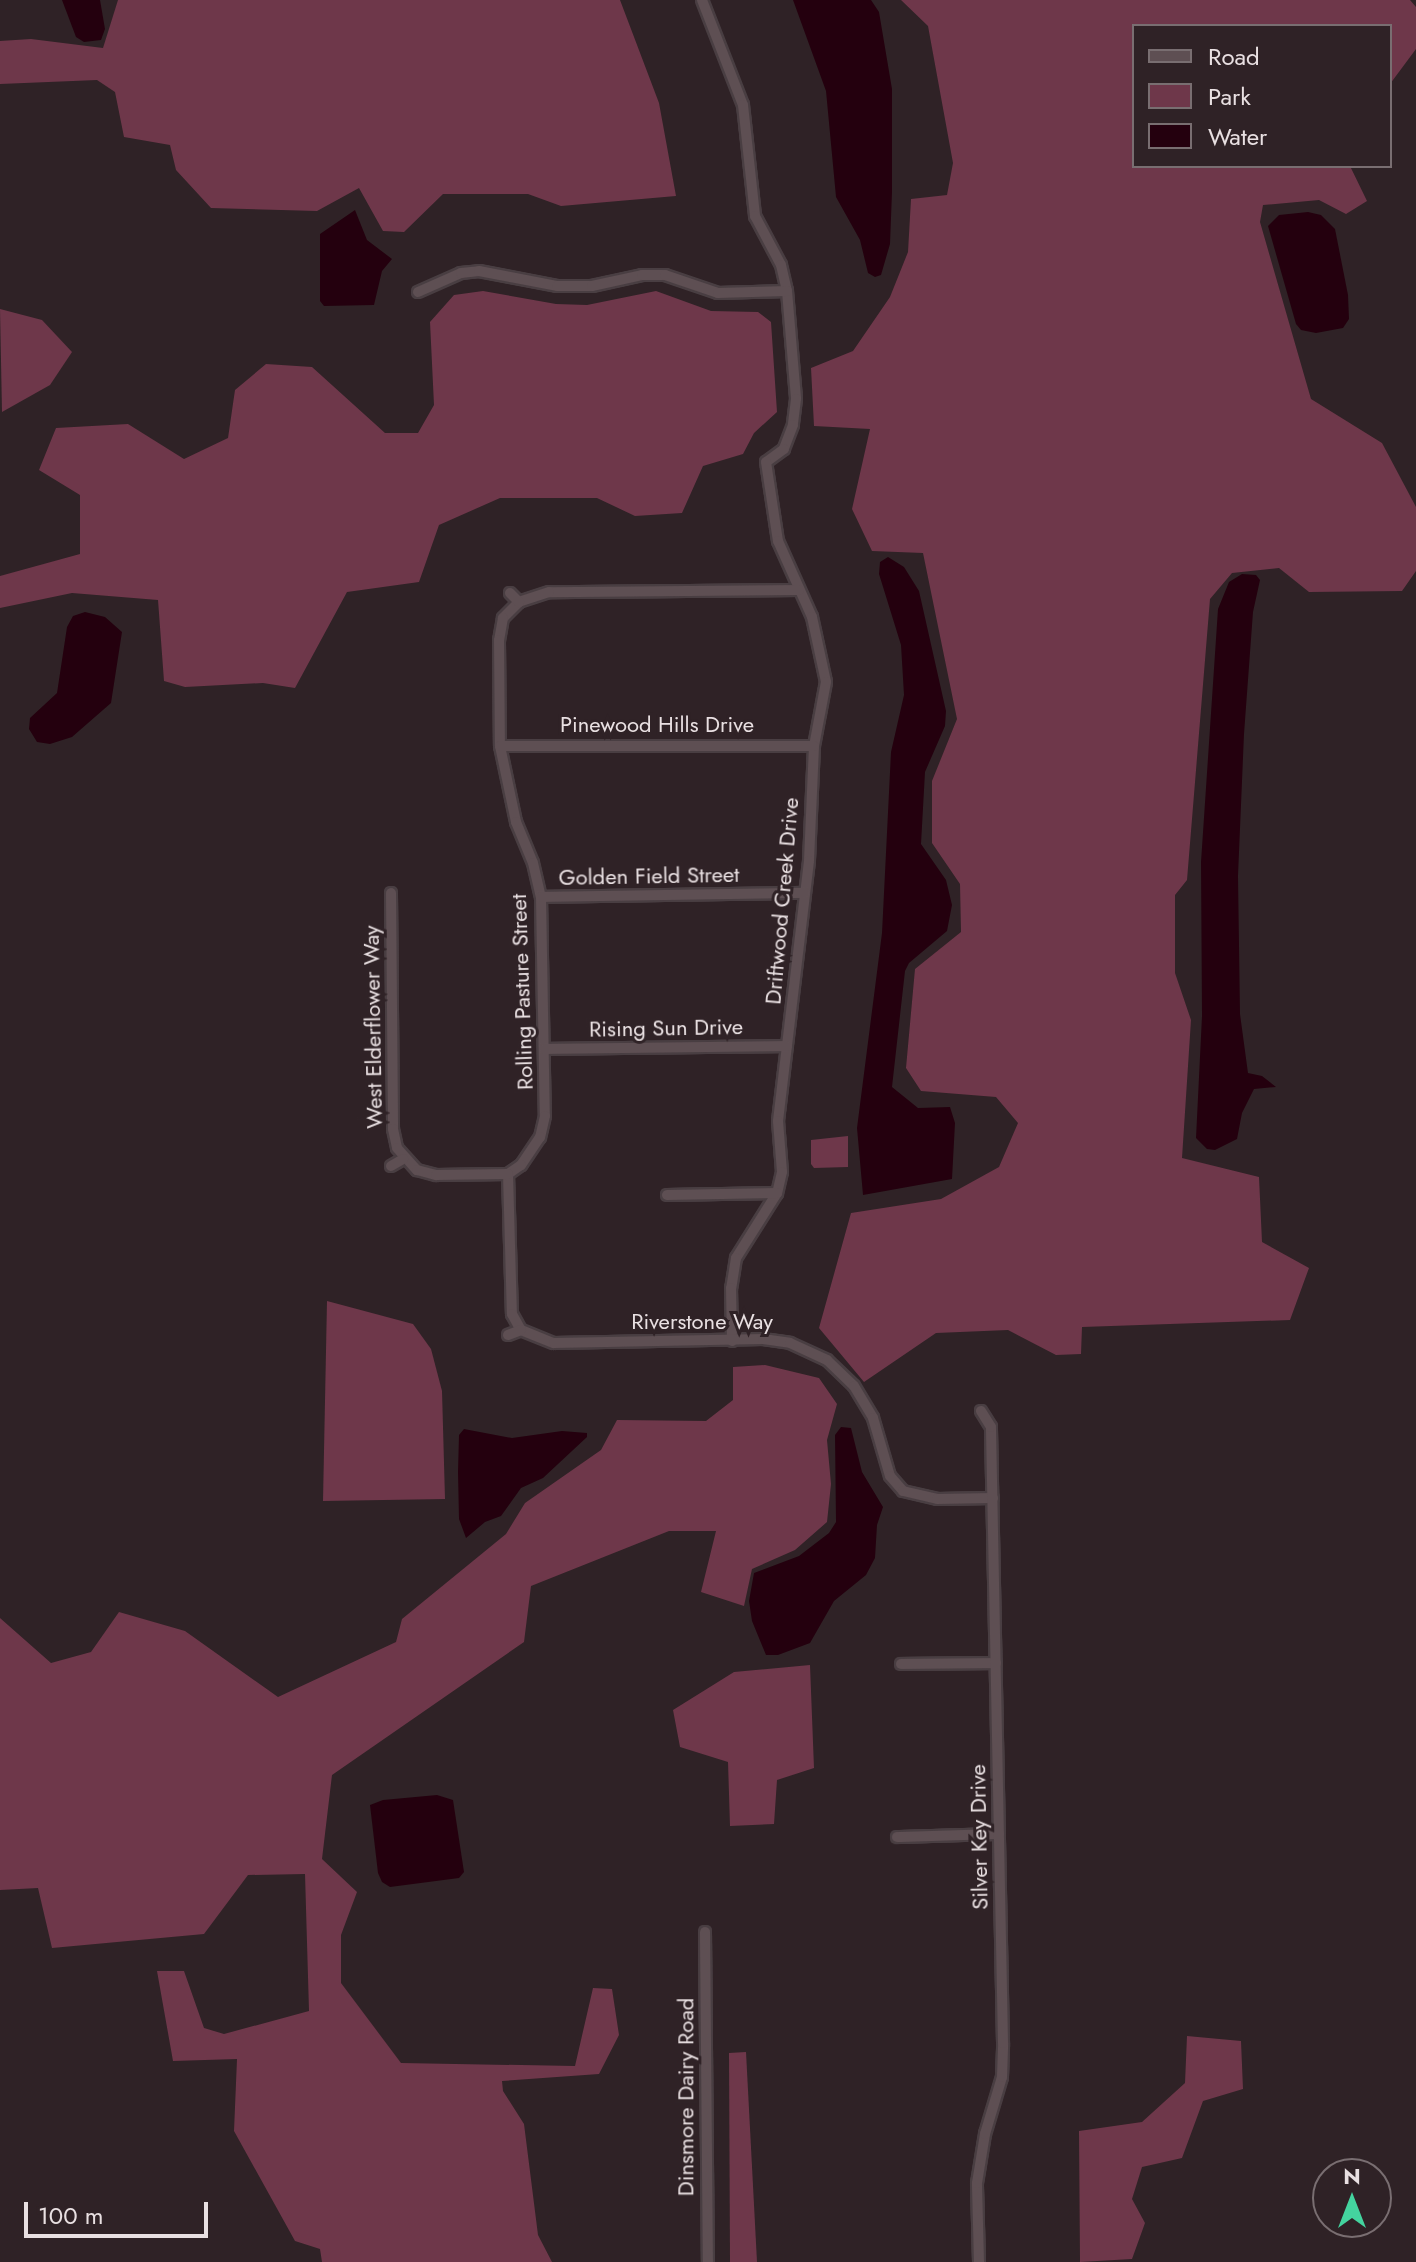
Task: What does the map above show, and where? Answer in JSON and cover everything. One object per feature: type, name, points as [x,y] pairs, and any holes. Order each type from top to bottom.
[{"type":"street","points":[[418,292],[461,273],[479,271],[557,286],[592,286],[642,275],[665,275],[718,293],[787,291],[781,265],[755,216],[743,105],[702,0]]},
{"type":"street","name":"Driftwood Creek Drive","points":[[732,1341],[731,1288],[736,1258],[777,1193],[782,1172],[778,1121],[805,893],[814,746],[826,682],[823,656],[778,541],[766,462],[784,449],[793,425],[796,399],[787,291]]},
{"type":"street","points":[[510,593],[519,602],[549,592],[799,590]]},
{"type":"street","name":"Rolling Pasture Street","points":[[508,1174],[521,1165],[540,1137],[545,1116],[541,897],[533,863],[516,822],[500,746],[499,640],[503,618],[519,602]]},
{"type":"street","name":"Pinewood Hills Drive","points":[[500,746],[814,746]]},
{"type":"street","name":"West Elderflower Way","points":[[391,893],[393,1129],[403,1159]]},
{"type":"street","name":"Golden Field Street","points":[[541,897],[805,893]]},
{"type":"street","name":"Rising Sun Drive","points":[[544,1049],[787,1046]]},
{"type":"street","points":[[391,1166],[403,1159],[417,1170],[436,1175],[508,1174],[509,1296],[512,1314],[521,1330],[508,1335]]},
{"type":"street","points":[[667,1195],[777,1193]]},
{"type":"street","name":"Riverstone Way","points":[[521,1330],[554,1343],[763,1339],[790,1343],[827,1360],[854,1386],[873,1418],[886,1466],[903,1491],[937,1499],[993,1498]]},
{"type":"street","name":"Silver Key Drive","points":[[979,2262],[977,2183],[1002,2066],[991,1427],[981,1411]]},
{"type":"street","points":[[901,1664],[996,1663]]},
{"type":"street","points":[[897,1837],[999,1834]]},
{"type":"street","name":"Dinsmore Dairy Road","points":[[705,1932],[708,2262]]},
{"type":"green space","points":[[118,0],[620,0],[659,103],[676,196],[561,206],[528,194],[443,194],[404,232],[383,231],[359,188],[317,211],[211,208],[176,170],[170,145],[124,137],[115,92],[97,80],[0,84],[0,41],[31,39],[103,48]]},
{"type":"green space","points":[[901,0],[1410,0],[1416,7],[1416,49],[1392,81],[1392,24],[1132,24],[1132,168],[1351,168],[1367,201],[1346,214],[1319,200],[1263,205],[1260,222],[1311,399],[1382,443],[1416,507],[1416,571],[1402,591],[1309,592],[1279,568],[1232,573],[1210,599],[1187,880],[1175,895],[1175,973],[1191,1020],[1182,1158],[1259,1177],[1262,1242],[1309,1268],[1290,1320],[1082,1327],[1081,1354],[1056,1355],[1008,1330],[936,1333],[864,1382],[819,1328],[851,1213],[941,1199],[999,1167],[1018,1123],[996,1097],[921,1091],[906,1068],[915,969],[961,932],[960,884],[932,843],[932,781],[957,719],[923,553],[872,551],[852,509],[870,429],[814,426],[811,368],[853,351],[890,297],[908,252],[911,199],[947,195],[953,163],[928,26]]},
{"type":"green space","points":[[483,291],[556,304],[587,305],[656,291],[711,311],[758,312],[771,322],[777,412],[754,433],[743,454],[703,466],[682,513],[635,516],[597,498],[500,498],[439,525],[419,582],[347,592],[295,688],[263,683],[185,687],[164,681],[158,600],[72,593],[0,608],[0,576],[80,554],[80,495],[39,470],[56,428],[128,424],[184,459],[228,438],[235,390],[266,364],[312,367],[385,433],[418,433],[434,405],[430,322],[454,295]]},
{"type":"green space","points":[[0,309],[42,320],[72,352],[50,385],[2,412]]},
{"type":"green space","points":[[848,1136],[848,1167],[814,1168],[811,1164],[811,1140]]},
{"type":"green space","points":[[327,1301],[413,1324],[431,1349],[442,1391],[445,1499],[323,1501]]},
{"type":"green space","points":[[765,1365],[819,1378],[837,1404],[827,1440],[831,1484],[827,1522],[795,1550],[752,1569],[744,1606],[701,1592],[716,1531],[669,1531],[531,1586],[524,1642],[332,1775],[322,1859],[357,1892],[341,1935],[341,1983],[401,2063],[575,2066],[593,1988],[612,1989],[619,2035],[599,2074],[502,2081],[503,2091],[524,2124],[538,2235],[552,2262],[322,2262],[320,2249],[295,2241],[234,2131],[237,2059],[173,2061],[157,1971],[184,1971],[204,2028],[224,2034],[309,2011],[305,1874],[248,1875],[204,1934],[52,1948],[38,1888],[0,1890],[0,1618],[51,1663],[91,1652],[119,1612],[185,1631],[278,1697],[396,1642],[402,1619],[506,1534],[525,1503],[601,1450],[617,1420],[706,1421],[733,1400],[733,1367]]},
{"type":"green space","points":[[810,1665],[814,1768],[777,1780],[774,1824],[730,1826],[728,1762],[680,1747],[673,1710],[734,1672]]},
{"type":"green space","points":[[1187,2036],[1241,2041],[1243,2089],[1203,2101],[1182,2158],[1142,2167],[1132,2199],[1145,2223],[1132,2259],[1080,2262],[1079,2131],[1142,2122],[1185,2083]]},
{"type":"green space","points":[[746,2052],[757,2262],[730,2262],[729,2053]]},
{"type":"water","points":[[62,0],[100,0],[105,29],[101,40],[84,42],[76,37]]},
{"type":"water","points":[[793,0],[871,0],[879,12],[892,89],[892,192],[890,244],[881,275],[875,277],[868,273],[860,240],[836,197],[826,91]]},
{"type":"water","points":[[355,210],[367,240],[392,259],[382,271],[374,305],[324,306],[320,301],[320,234]]},
{"type":"water","points":[[1308,212],[1321,215],[1335,229],[1348,295],[1349,319],[1343,328],[1316,333],[1301,330],[1296,324],[1268,226],[1279,215]]},
{"type":"water","points":[[888,557],[904,567],[919,591],[946,711],[945,726],[925,772],[921,844],[946,880],[952,905],[947,931],[909,963],[905,971],[892,1087],[918,1108],[950,1107],[955,1123],[952,1179],[863,1195],[857,1128],[882,933],[891,752],[904,695],[901,645],[879,574],[880,562]]},
{"type":"water","points":[[1242,574],[1256,575],[1260,580],[1253,612],[1244,734],[1238,876],[1240,1014],[1248,1073],[1262,1076],[1276,1087],[1254,1089],[1242,1113],[1237,1139],[1215,1150],[1207,1149],[1196,1138],[1202,1016],[1201,862],[1218,609],[1229,582]]},
{"type":"water","points":[[85,612],[105,617],[122,632],[111,703],[72,737],[50,744],[37,742],[29,729],[30,718],[57,693],[67,627],[73,616]]},
{"type":"water","points":[[841,1427],[851,1428],[862,1472],[883,1507],[877,1525],[875,1558],[866,1575],[834,1601],[810,1643],[778,1655],[766,1655],[752,1621],[749,1601],[754,1573],[799,1556],[829,1533],[836,1522],[835,1435]]},
{"type":"water","points":[[464,1429],[512,1438],[562,1431],[587,1433],[587,1437],[543,1478],[521,1488],[501,1516],[485,1522],[466,1538],[459,1519],[458,1472],[459,1435]]},
{"type":"water","points":[[437,1795],[453,1800],[464,1872],[459,1878],[390,1887],[382,1882],[378,1873],[370,1805],[383,1800]]}]
